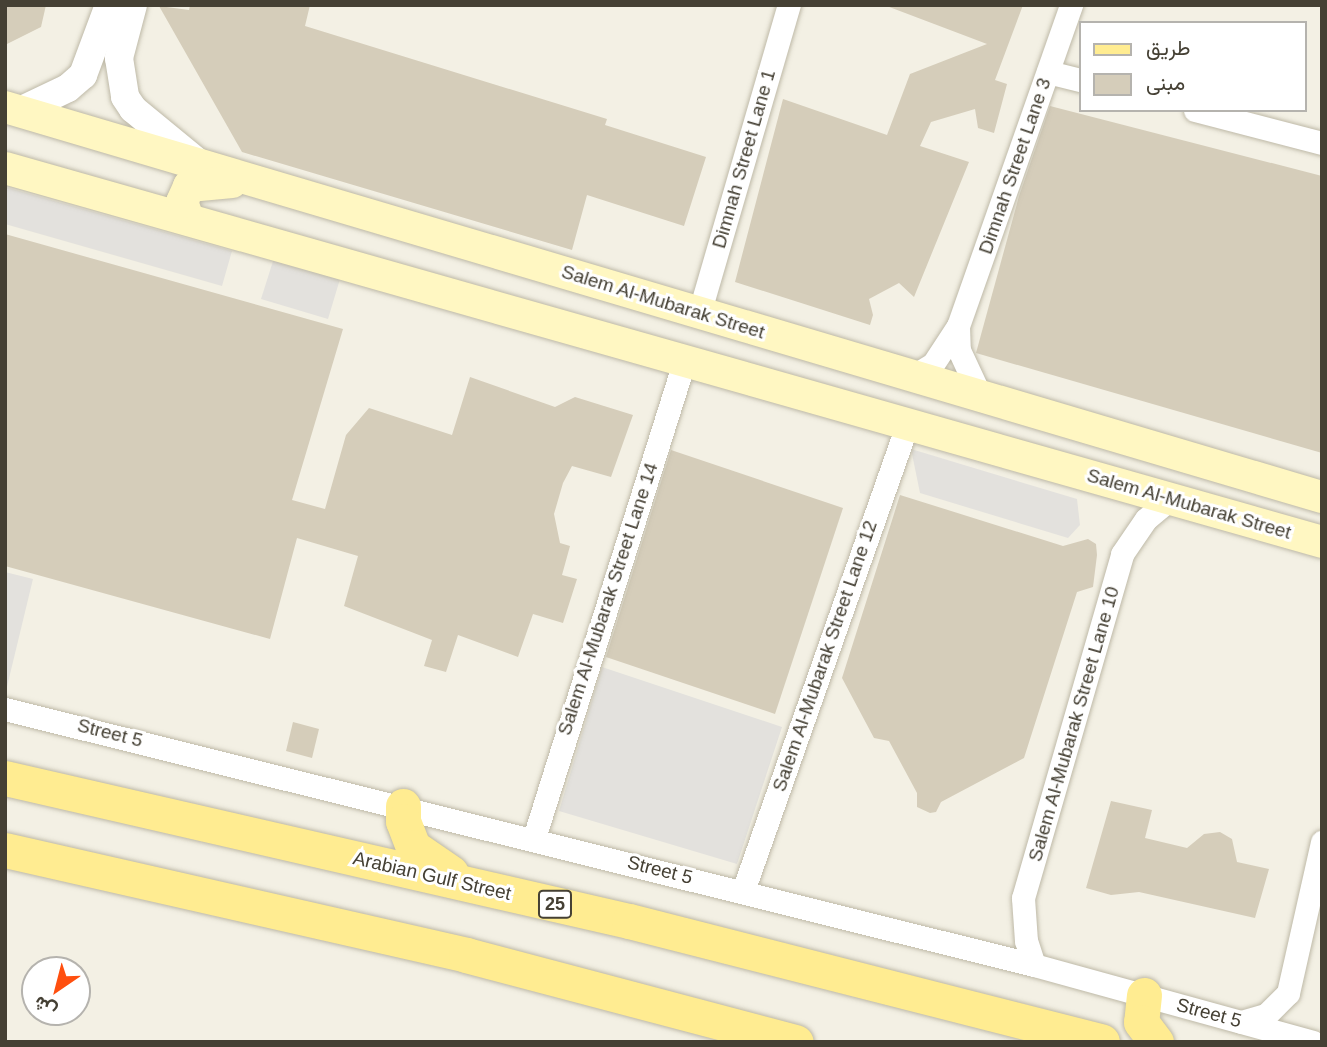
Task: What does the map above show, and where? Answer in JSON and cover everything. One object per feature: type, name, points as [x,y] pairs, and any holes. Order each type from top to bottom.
[{"type":"main road","name":"Salem Al-Mubarak Street","points":[[13,109],[254,184],[979,393],[1322,497]]},
{"type":"main road","name":"Salem Al-Mubarak Street","points":[[5,168],[908,422],[1169,500],[1322,542]]},
{"type":"main road","points":[[188,219],[183,195],[194,183],[254,184]]},
{"type":"main road","name":"Arabian Gulf Street","points":[[5,778],[476,886],[1102,1042]]},
{"type":"main road","points":[[403,806],[403,821],[413,847],[429,861],[476,886]]},
{"type":"main road","points":[[5,850],[466,955],[796,1042]]},
{"type":"main road","points":[[1144,995],[1141,1022],[1156,1042]]},
{"type":"street","points":[[13,109],[68,88],[83,75],[109,5]]},
{"type":"street","points":[[133,5],[119,58],[121,75],[133,109],[202,166]]},
{"type":"street","name":"Dimnah Street Lane 1","points":[[699,314],[789,5]]},
{"type":"street","name":"Dimnah Street Lane 3","points":[[913,376],[933,364],[958,326],[1071,5]]},
{"type":"street","points":[[1048,72],[1078,80]]},
{"type":"street","points":[[83,75],[90,89],[103,92],[113,90],[121,75]]},
{"type":"street","points":[[1203,112],[1322,143]]},
{"type":"street","name":"Dimnah Street Lane 3","points":[[958,326],[959,350],[979,393]]},
{"type":"street","name":"Salem Al-Mubarak Street Lane 14","points":[[534,838],[685,359]]},
{"type":"street","name":"Salem Al-Mubarak Street Lane 12","points":[[743,891],[908,422]]},
{"type":"street","name":"Salem Al-Mubarak Street Lane 10","points":[[1034,965],[1026,942],[1023,898],[1122,554],[1146,519],[1169,500]]},
{"type":"street","name":"Street 5","points":[[5,709],[534,838],[1034,965],[1313,1042]]},
{"type":"street","points":[[1241,1022],[1266,1015],[1288,993],[1322,842]]},
{"type":"shaded area","points":[[5,187],[232,251],[222,286],[5,224]]},
{"type":"shaded area","points":[[274,258],[340,279],[328,319],[261,299]]},
{"type":"shaded area","points":[[911,449],[1077,499],[1080,525],[1068,538],[920,493]]},
{"type":"shaded area","points":[[5,572],[33,579],[5,695]]},
{"type":"shaded area","points":[[602,667],[782,727],[737,864],[559,811]]},
{"type":"building","points":[[5,5],[46,5],[41,27],[5,45]]},
{"type":"building","points":[[190,5],[310,5],[305,26],[607,119],[605,125],[706,157],[684,226],[587,195],[572,250],[242,152],[159,6],[189,10]]},
{"type":"building","points":[[884,5],[1023,5],[995,80],[1007,84],[994,133],[978,128],[975,109],[931,122],[920,146],[969,162],[914,297],[899,283],[869,299],[873,315],[870,325],[735,282],[783,99],[887,135],[910,74],[987,44]]},
{"type":"building","points":[[1050,106],[1322,176],[1322,453],[976,353],[1019,196]]},
{"type":"building","points":[[5,234],[343,329],[292,500],[325,509],[346,435],[369,408],[452,435],[470,377],[555,407],[575,397],[633,415],[611,477],[572,466],[563,483],[554,514],[560,543],[570,546],[562,575],[577,579],[563,623],[533,614],[518,657],[458,635],[446,672],[424,666],[432,640],[344,606],[358,556],[297,538],[270,639],[5,566]]},
{"type":"building","points":[[671,450],[843,508],[775,714],[606,657]]},
{"type":"building","points":[[900,495],[1063,546],[1088,539],[1096,544],[1093,587],[1077,592],[1024,758],[941,802],[936,812],[930,813],[917,807],[917,793],[889,741],[874,738],[842,678]]},
{"type":"building","points":[[293,722],[319,729],[312,758],[286,751]]},
{"type":"building","points":[[1111,801],[1152,810],[1145,838],[1187,848],[1204,834],[1220,832],[1232,839],[1237,862],[1269,869],[1255,918],[1139,892],[1111,895],[1086,888]]}]
